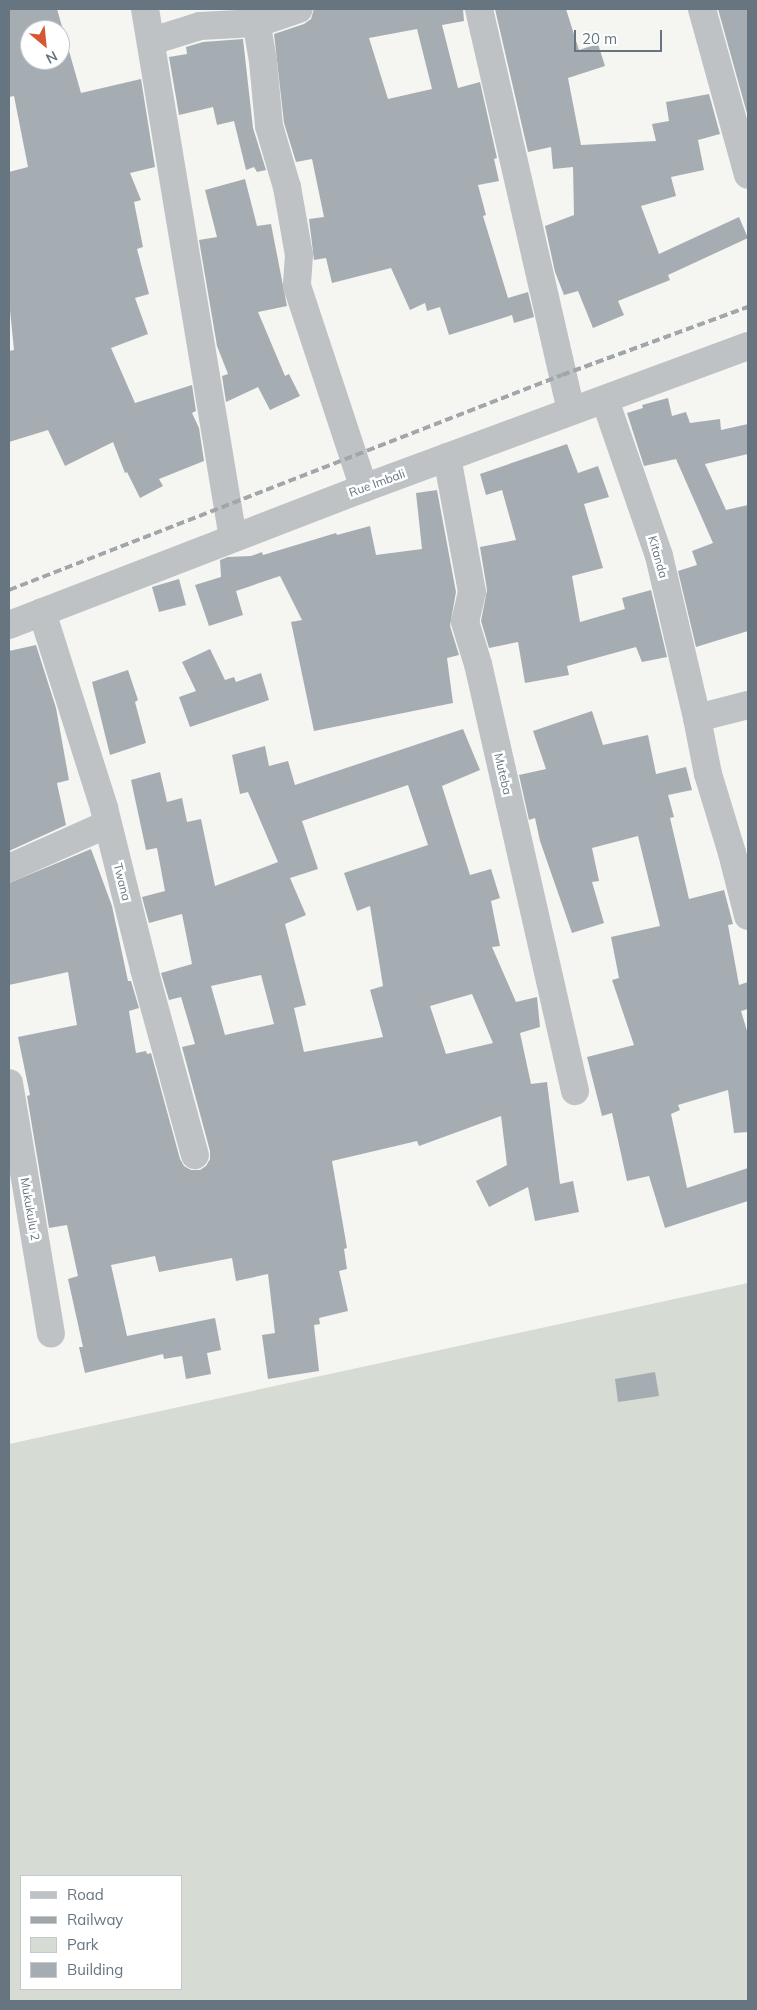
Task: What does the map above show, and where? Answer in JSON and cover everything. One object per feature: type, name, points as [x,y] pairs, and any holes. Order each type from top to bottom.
[{"type":"street","points":[[146,9],[233,538]]},
{"type":"street","points":[[152,41],[200,26],[299,9]]},
{"type":"street","points":[[479,9],[571,411]]},
{"type":"street","points":[[702,9],[748,175]]},
{"type":"street","points":[[256,16],[269,126],[286,187],[299,255],[297,286],[364,488]]},
{"type":"street","name":"Rue Imbali","points":[[9,625],[364,488],[748,346]]},
{"type":"street","name":"Kitanda","points":[[606,400],[659,556],[697,718],[708,774],[732,853],[748,916]]},
{"type":"street","name":"Muteba","points":[[447,457],[472,592],[466,622],[478,664],[575,1091]]},
{"type":"street","name":"Twana","points":[[42,612],[84,739],[108,824],[144,969],[194,1155]]},
{"type":"street","points":[[697,718],[748,704]]},
{"type":"street","points":[[9,868],[108,824]]},
{"type":"street","name":"Mukukulu 2","points":[[9,1083],[51,1334]]},
{"type":"green space","points":[[748,1283],[748,2001],[9,2001],[9,1444]]},
{"type":"building","points":[[9,9],[57,9],[60,20],[20,20],[20,70],[70,70],[70,54],[81,93],[141,79],[155,167],[130,173],[141,200],[134,202],[143,247],[137,249],[149,294],[135,298],[148,334],[111,348],[135,403],[192,385],[196,411],[192,413],[199,428],[204,461],[159,479],[163,486],[140,498],[127,472],[125,473],[113,442],[65,466],[48,430],[9,442],[9,351],[14,350],[9,300],[9,172],[28,167],[14,96],[9,97]]},
{"type":"building","points":[[314,9],[463,9],[464,21],[442,25],[458,88],[480,82],[497,158],[494,159],[499,181],[478,185],[486,215],[483,216],[508,298],[528,292],[534,317],[514,323],[512,315],[449,335],[440,307],[427,311],[425,303],[410,310],[391,268],[332,283],[326,258],[314,260],[309,219],[324,217],[312,159],[296,162],[284,123],[274,34],[304,24],[311,19]],"holes":[[[417,29],[432,89],[388,99],[369,38]]]},
{"type":"building","points":[[495,9],[566,9],[579,50],[598,44],[605,66],[568,78],[581,145],[656,141],[652,124],[669,121],[666,102],[709,94],[720,134],[698,140],[704,170],[671,177],[676,196],[641,206],[659,254],[739,217],[748,238],[668,275],[670,280],[618,301],[624,315],[593,328],[578,291],[564,295],[555,272],[545,226],[574,215],[573,167],[553,169],[551,147],[528,152]]},
{"type":"building","points":[[718,9],[748,9],[748,117]]},
{"type":"building","points":[[243,39],[253,128],[266,170],[257,172],[254,167],[246,170],[234,121],[217,125],[213,107],[179,115],[169,57],[187,54],[186,47],[203,42]]},
{"type":"building","points":[[245,179],[257,226],[271,224],[287,306],[258,312],[285,376],[289,374],[300,396],[270,410],[258,387],[226,402],[222,376],[228,374],[217,346],[199,240],[217,237],[205,190]]},
{"type":"building","points":[[668,398],[672,416],[686,412],[690,423],[720,419],[721,430],[748,424],[748,454],[705,464],[726,510],[748,505],[748,631],[696,647],[678,571],[697,565],[692,551],[713,543],[676,459],[644,466],[627,413],[643,408],[642,405]]},
{"type":"building","points":[[567,444],[578,473],[598,466],[609,497],[584,504],[603,568],[572,576],[580,622],[625,609],[622,598],[651,590],[667,657],[642,662],[636,647],[567,666],[569,675],[525,683],[518,642],[489,648],[481,621],[487,590],[480,547],[516,540],[502,490],[486,495],[480,474]]},
{"type":"building","points":[[437,490],[456,592],[450,626],[459,655],[447,658],[453,703],[314,731],[291,622],[302,620],[280,576],[236,591],[243,615],[209,626],[195,585],[221,577],[220,560],[228,557],[251,556],[262,552],[263,555],[336,533],[337,535],[370,526],[376,555],[422,549],[416,493]]},
{"type":"building","points":[[179,579],[186,605],[159,612],[152,587]]},
{"type":"building","points":[[36,645],[56,708],[69,780],[57,783],[66,825],[9,851],[9,651]]},
{"type":"building","points":[[210,649],[225,680],[234,677],[236,682],[261,673],[269,700],[190,727],[179,697],[196,691],[182,662]]},
{"type":"building","points":[[128,670],[138,700],[135,702],[146,743],[110,755],[92,682]]},
{"type":"building","points":[[592,711],[603,745],[648,735],[656,774],[686,767],[692,790],[668,795],[674,817],[670,818],[689,899],[724,890],[733,924],[728,925],[739,985],[748,982],[748,1009],[741,1011],[748,1034],[748,1132],[734,1133],[728,1090],[678,1105],[680,1110],[671,1114],[687,1188],[748,1168],[748,1201],[665,1228],[649,1176],[627,1181],[612,1113],[602,1116],[587,1057],[634,1045],[612,980],[619,978],[611,937],[660,926],[638,836],[592,848],[599,881],[592,882],[604,923],[572,933],[540,841],[535,818],[529,820],[519,775],[546,769],[533,731]]},
{"type":"building","points":[[463,729],[480,770],[442,786],[470,875],[491,869],[500,898],[491,901],[500,946],[492,947],[516,1002],[537,997],[540,1027],[520,1033],[531,1084],[547,1082],[560,1184],[573,1181],[579,1212],[535,1221],[528,1187],[489,1207],[476,1181],[507,1165],[501,1116],[419,1146],[417,1141],[332,1161],[347,1248],[344,1249],[347,1269],[339,1271],[348,1311],[319,1318],[320,1324],[314,1325],[319,1371],[268,1379],[262,1335],[275,1333],[268,1274],[236,1281],[232,1258],[159,1272],[155,1256],[111,1265],[127,1336],[215,1318],[221,1350],[207,1353],[211,1374],[186,1379],[182,1356],[164,1359],[163,1354],[85,1373],[79,1347],[83,1347],[68,1279],[78,1276],[67,1225],[49,1228],[27,1096],[30,1095],[18,1037],[77,1025],[68,972],[9,985],[9,883],[91,849],[112,906],[128,981],[131,981],[139,1008],[129,1011],[136,1053],[146,1051],[147,1054],[151,1053],[180,1159],[184,1166],[191,1170],[200,1170],[206,1166],[210,1159],[210,1151],[182,1047],[195,1044],[181,997],[169,1000],[161,973],[192,964],[182,914],[149,923],[142,897],[165,891],[157,848],[146,850],[131,780],[160,772],[167,802],[182,798],[187,822],[201,819],[215,886],[278,862],[248,792],[240,794],[232,755],[265,746],[269,766],[288,761],[295,785]],"holes":[[[408,785],[428,845],[344,873],[357,911],[370,906],[383,986],[370,990],[383,1037],[304,1052],[294,1008],[306,1005],[285,924],[306,915],[290,878],[318,869],[302,821]],[[261,975],[274,1024],[225,1035],[211,986]],[[472,994],[493,1043],[446,1054],[430,1006]]]},
{"type":"building","points":[[655,1372],[659,1396],[618,1402],[615,1379]]},
{"type":"railway","points":[[9,590],[562,375],[748,307]]}]
